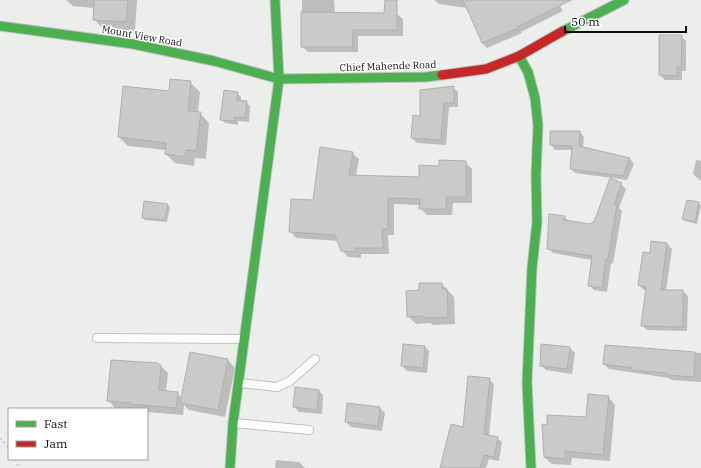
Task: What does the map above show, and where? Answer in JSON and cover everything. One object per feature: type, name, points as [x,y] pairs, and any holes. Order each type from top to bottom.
[{"type":"street","points":[[230,468],[233,423],[279,79],[275,0]]},
{"type":"street","name":"Chief Mahende Road","points":[[279,79],[426,77],[486,69],[519,56],[578,23],[624,0]]},
{"type":"street","name":"Mount View Road","points":[[0,26],[132,44],[214,61],[279,79]]},
{"type":"street","points":[[519,56],[528,72],[535,98],[538,125],[536,175],[537,222],[528,323],[528,382],[531,468]]},
{"type":"lane","points":[[97,338],[245,339]]},
{"type":"lane","points":[[239,383],[277,387],[290,381],[315,359]]},
{"type":"lane","points":[[233,423],[308,430]]},
{"type":"path","points":[[0,438],[8,447]]},
{"type":"building","points":[[94,0],[128,0],[126,22],[93,20]]},
{"type":"building","points":[[385,0],[397,0],[397,30],[352,30],[353,47],[301,47],[301,12],[384,13]]},
{"type":"building","points":[[463,0],[571,0],[517,27],[518,28],[482,43]]},
{"type":"building","points":[[659,35],[682,35],[681,67],[677,67],[677,76],[659,75]]},
{"type":"building","points":[[170,79],[191,81],[188,111],[201,112],[196,151],[186,150],[185,157],[165,154],[166,143],[118,137],[123,86],[169,91]]},
{"type":"building","points":[[454,86],[454,103],[444,103],[441,140],[411,138],[413,115],[420,116],[420,90]]},
{"type":"building","points":[[224,90],[238,92],[237,100],[247,101],[245,118],[234,117],[234,121],[220,120]]},
{"type":"building","points":[[550,131],[580,131],[579,146],[630,158],[623,176],[570,169],[572,146],[550,145]]},
{"type":"building","points":[[320,147],[353,152],[349,175],[419,177],[419,165],[439,166],[439,160],[466,161],[466,197],[446,197],[446,209],[419,209],[420,199],[388,198],[388,229],[382,229],[383,248],[355,248],[355,252],[341,251],[335,235],[289,232],[291,199],[313,200]]},
{"type":"building","points":[[610,178],[622,183],[614,204],[617,205],[608,259],[606,259],[602,288],[588,286],[592,256],[547,249],[549,214],[565,216],[564,220],[591,224],[594,222]]},
{"type":"building","points":[[687,200],[699,202],[695,222],[682,219]]},
{"type":"building","points":[[144,201],[168,204],[165,220],[142,218]]},
{"type":"building","points":[[651,241],[667,243],[661,290],[683,290],[683,327],[641,326],[646,287],[638,285],[643,252],[650,253]]},
{"type":"building","points":[[419,283],[442,283],[442,289],[447,289],[448,317],[407,317],[406,291],[419,290]]},
{"type":"building","points":[[403,344],[425,346],[423,368],[401,366]]},
{"type":"building","points":[[541,344],[570,347],[567,369],[540,366]]},
{"type":"building","points":[[605,345],[695,352],[694,377],[666,375],[666,373],[632,370],[632,368],[603,364]]},
{"type":"building","points":[[190,352],[228,359],[218,410],[180,403]]},
{"type":"building","points":[[111,360],[158,363],[161,365],[159,390],[178,392],[176,408],[107,401]]},
{"type":"building","points":[[468,376],[490,378],[484,434],[498,437],[494,457],[484,455],[480,468],[440,468],[451,424],[463,427]]},
{"type":"building","points":[[295,387],[319,390],[317,410],[293,407]]},
{"type":"building","points":[[588,394],[609,396],[603,455],[565,451],[565,459],[544,457],[542,424],[547,425],[547,415],[586,417]]},
{"type":"building","points":[[347,403],[380,407],[378,426],[345,422]]},
{"type":"traffic: fast","points":[[230,468],[233,423],[279,79],[275,0]]},
{"type":"traffic: fast","points":[[563,31],[624,0]]},
{"type":"traffic: fast","points":[[0,26],[133,44],[214,61],[279,79],[426,77],[442,75]]},
{"type":"traffic: fast","points":[[519,56],[528,72],[535,98],[538,125],[536,175],[537,222],[532,268],[527,382],[531,468]]},
{"type":"traffic: jam","points":[[442,75],[486,69],[519,56],[563,31]]}]
